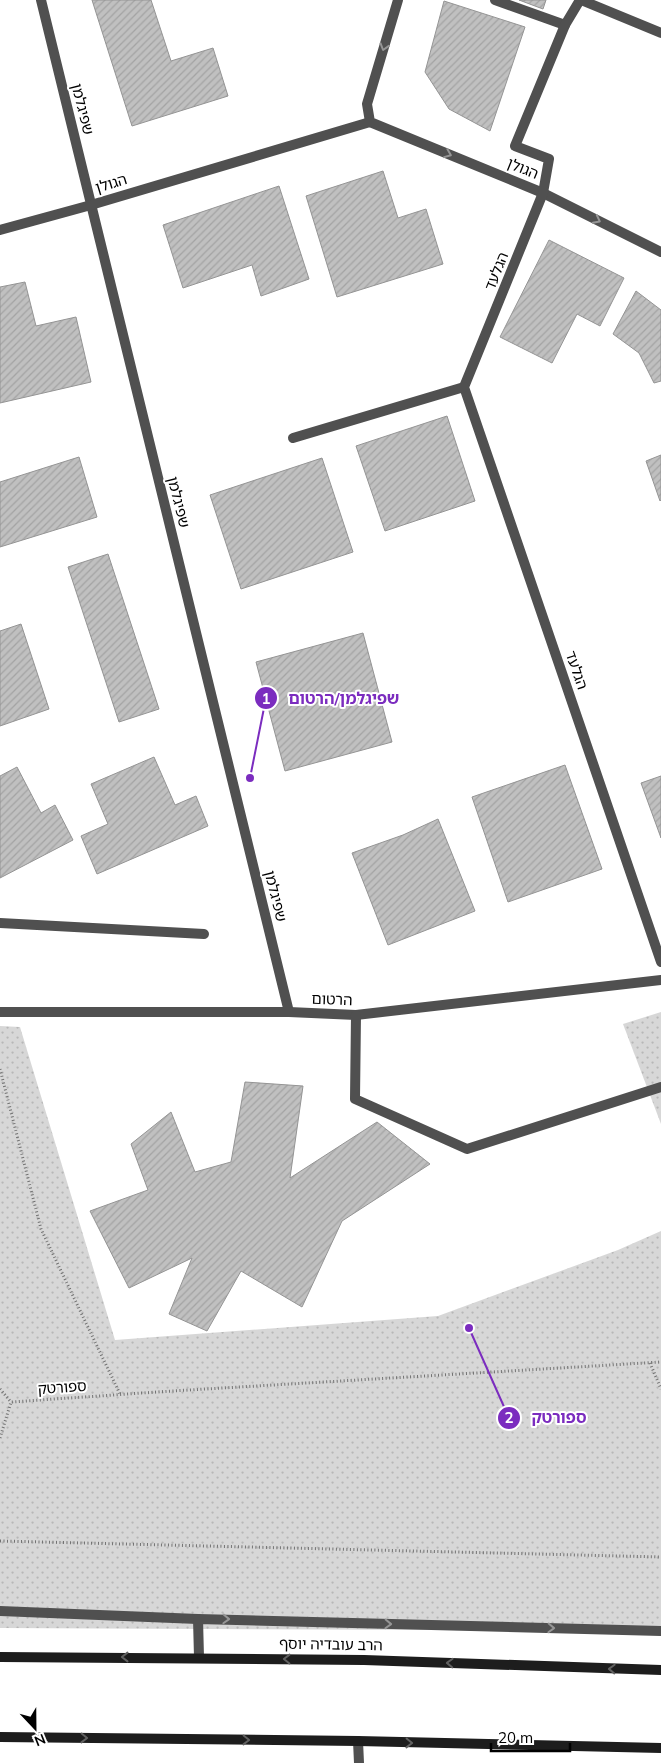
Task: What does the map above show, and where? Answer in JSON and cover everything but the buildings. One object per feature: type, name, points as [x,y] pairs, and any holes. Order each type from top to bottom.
[{"type":"main road","name":"הרב עובדיה יוסף","points":[[0,1657],[199,1657],[364,1660],[661,1670]]},
{"type":"main road","points":[[0,1737],[661,1748]]},
{"type":"street","name":"שפיגלמן","points":[[40,0],[289,1012]]},
{"type":"street","points":[[370,122],[367,104],[398,0]]},
{"type":"street","points":[[495,0],[565,25],[580,0],[661,33]]},
{"type":"street","name":"הגלעד","points":[[565,25],[515,146],[549,159],[544,193],[464,388],[661,962]]},
{"type":"street","name":"הגולן","points":[[0,230],[370,122],[544,193],[661,252]]},
{"type":"street","points":[[293,438],[464,388]]},
{"type":"street","points":[[0,922],[204,934]]},
{"type":"street","name":"הרטום","points":[[0,1012],[289,1012],[356,1016],[661,980]]},
{"type":"street","points":[[356,1016],[355,1099],[467,1149],[661,1087]]},
{"type":"street","points":[[0,1611],[198,1619],[661,1631]]},
{"type":"street","points":[[198,1619],[199,1657]]},
{"type":"street","points":[[358,1742],[359,1763]]},
{"type":"path","points":[[0,1069],[41,1230],[120,1394]]},
{"type":"path","name":"ספורטק","points":[[11,1402],[661,1362]]},
{"type":"path","points":[[650,1363],[661,1389]]},
{"type":"path","points":[[0,1389],[11,1402],[0,1438]]},
{"type":"path","points":[[0,1541],[661,1557]]},
{"type":"shaded area","points":[[661,1012],[661,1124],[623,1024]]},
{"type":"shaded area","points":[[0,1026],[20,1027],[115,1340],[438,1316],[618,1250],[661,1231],[661,1631],[0,1628]]},
{"type":"place","name":"שפיגלמן/הרטום","points":[[250,778]]},
{"type":"place","name":"ספורטק","points":[[469,1328]]}]
